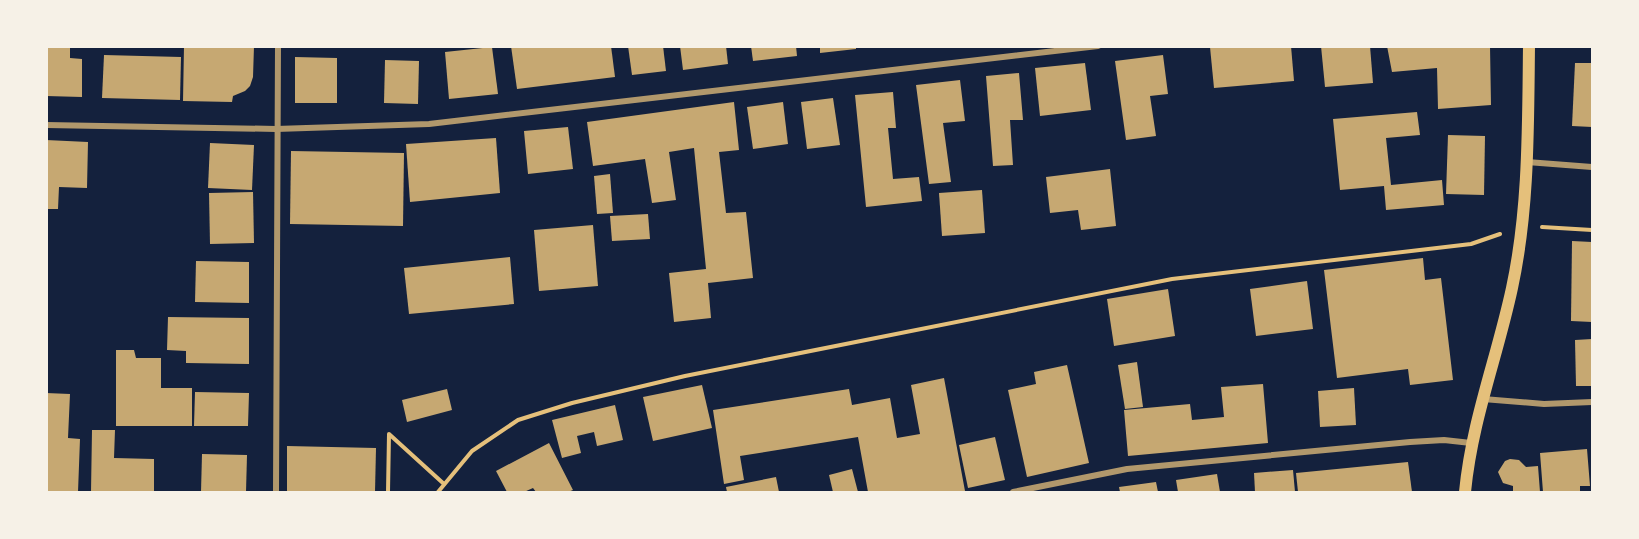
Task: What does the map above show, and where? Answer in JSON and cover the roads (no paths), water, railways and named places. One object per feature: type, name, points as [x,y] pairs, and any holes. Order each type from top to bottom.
[{"type":"main road","points":[[1465,492],[1471,443],[1512,289],[1527,162],[1530,46]]},
{"type":"street","points":[[276,492],[278,46]]},
{"type":"street","points":[[46,125],[276,129],[429,124],[1098,46]]},
{"type":"street","points":[[1527,162],[1593,167]]},
{"type":"street","points":[[1482,399],[1544,404],[1593,402]]},
{"type":"street","points":[[1013,492],[1127,469],[1410,442],[1471,443]]}]
